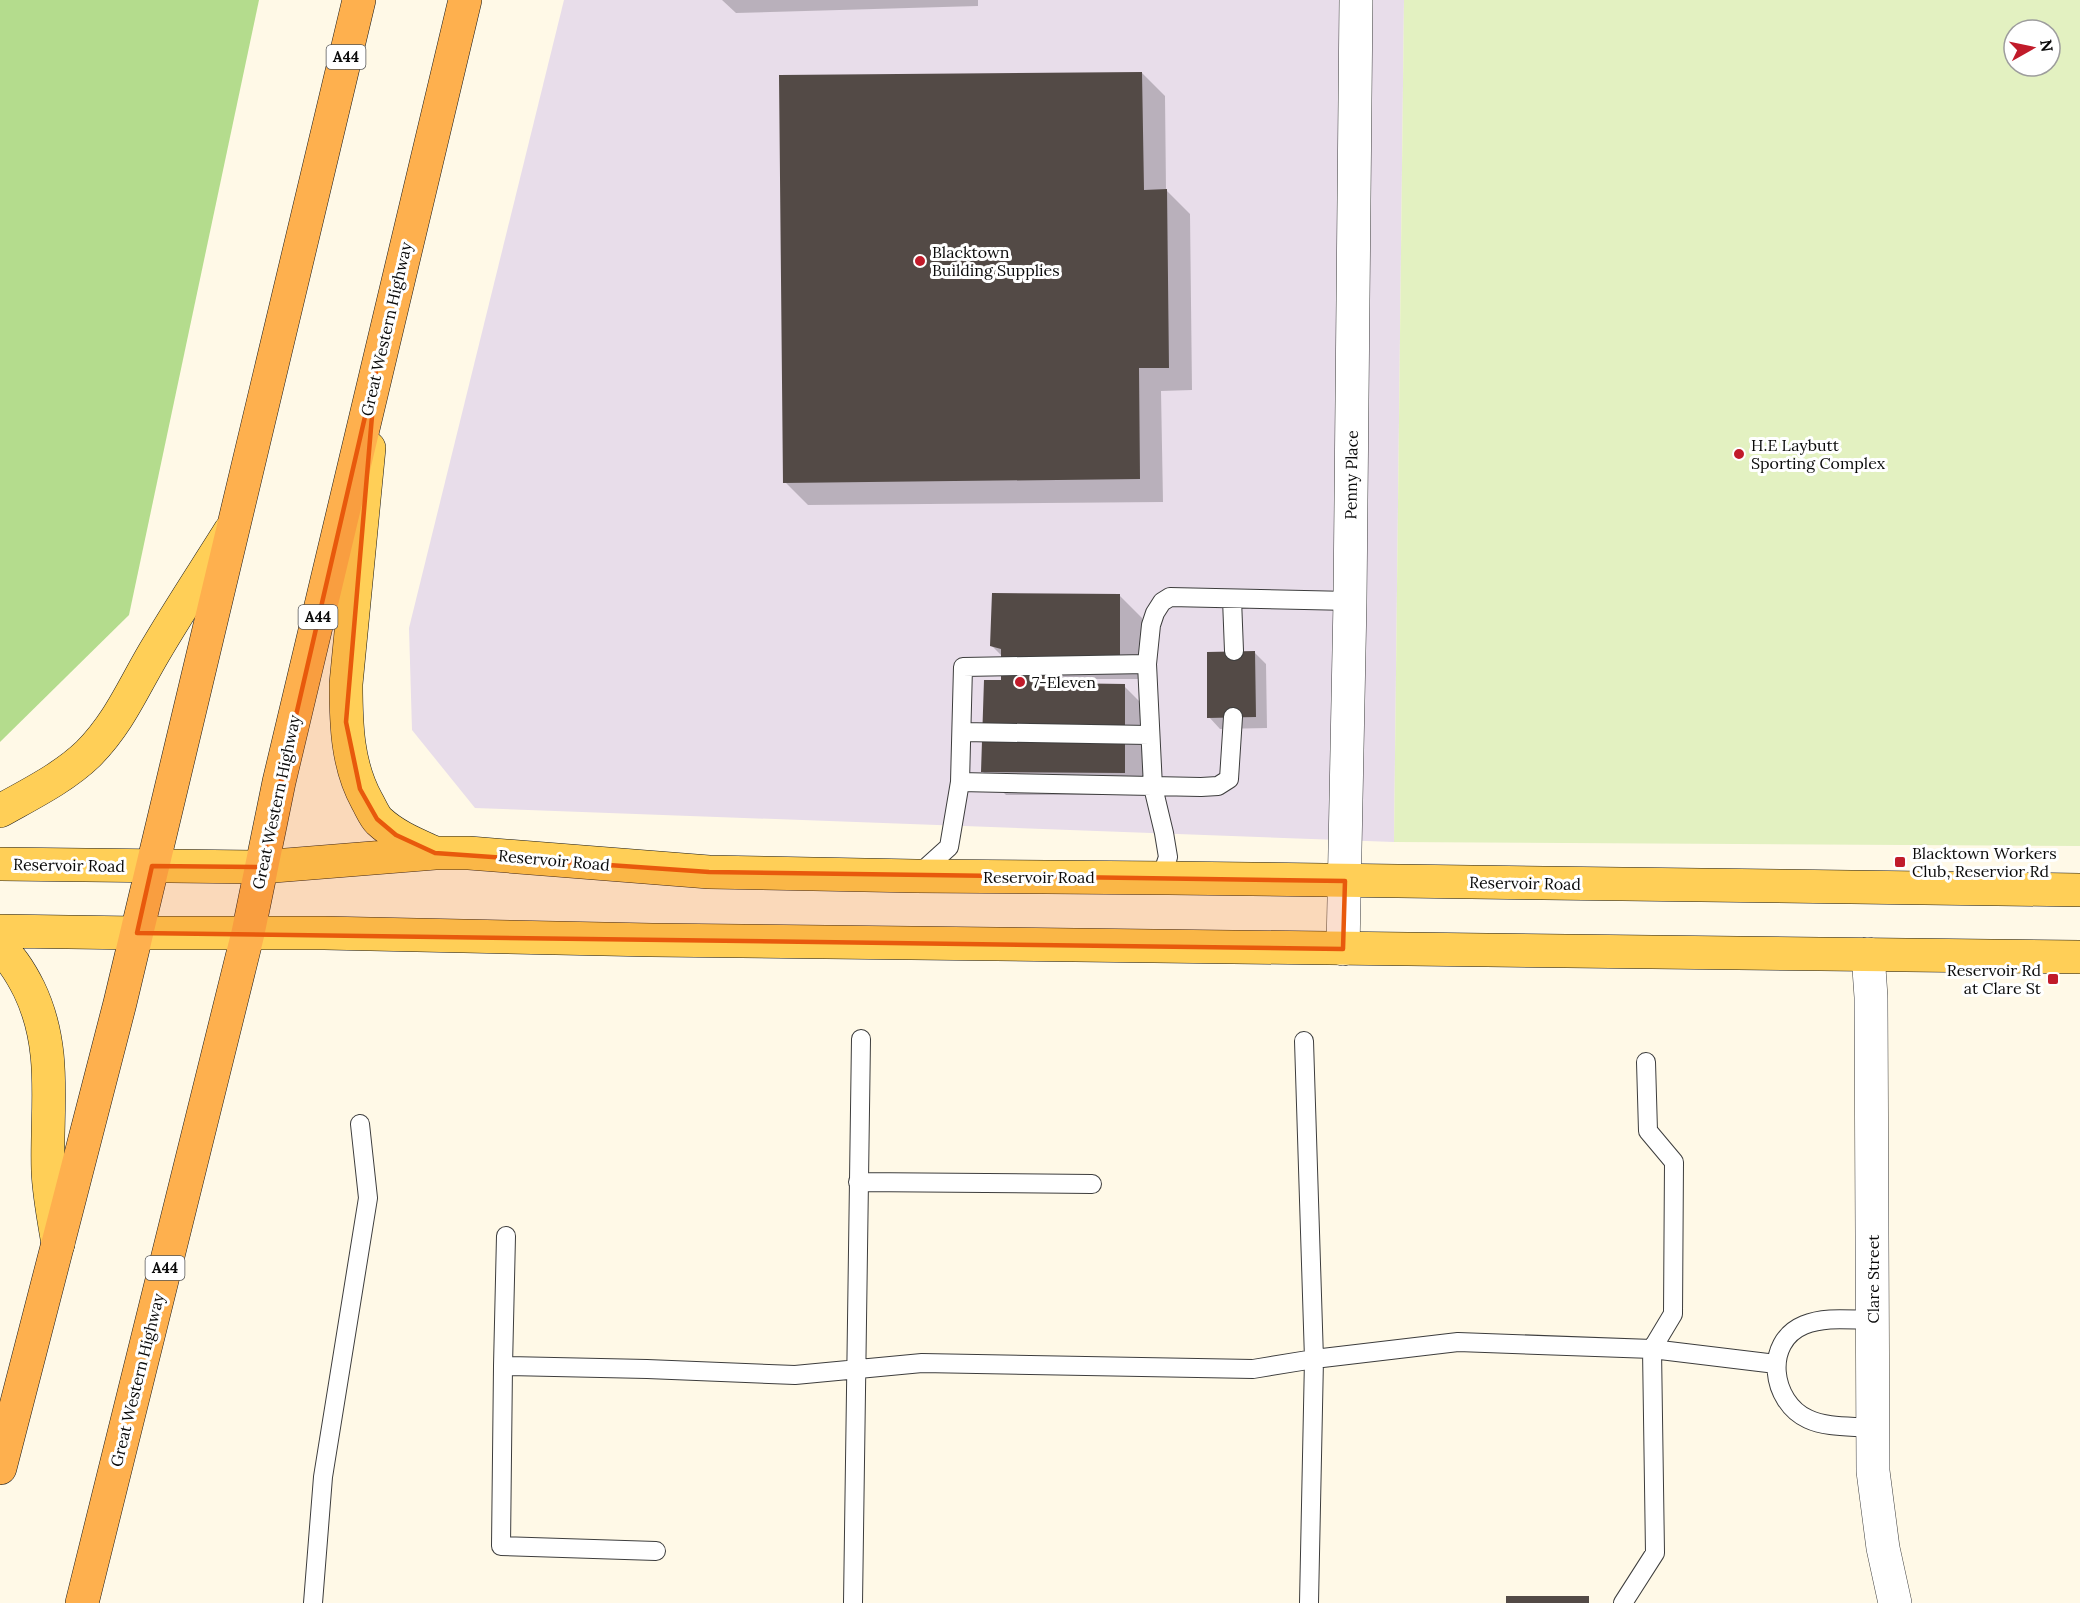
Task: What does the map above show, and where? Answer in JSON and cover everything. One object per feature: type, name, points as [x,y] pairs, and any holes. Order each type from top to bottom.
[{"type":"highway","name":"A44","points":[[0,1468],[137,933],[359,0]]},
{"type":"highway","name":"Great Western Highway","points":[[82,1603],[248,933],[279,782],[465,0]]},
{"type":"main road","points":[[376,369],[346,684],[346,722],[350,754],[360,789],[377,819],[396,835],[435,853]]},
{"type":"main road","points":[[0,811],[51,782],[86,756],[107,734],[122,713],[154,652],[232,529]]},
{"type":"main road","name":"Reservoir Road","points":[[0,864],[261,867],[435,853],[520,856],[709,872],[2080,890]]},
{"type":"main road","points":[[0,930],[2080,957]]},
{"type":"main road","points":[[0,948],[22,974],[36,1004],[45,1035],[50,1080],[48,1172],[58,1244]]},
{"type":"street","name":"Penny Place","points":[[1343,949],[1350,601],[1356,0]]},
{"type":"street","name":"Clare Street","points":[[1868,954],[1871,997],[1872,1428],[1877,1509],[1895,1603]]},
{"type":"lane","points":[[1169,878],[1165,866],[1168,857],[1164,833],[1153,787],[1147,664],[1151,625],[1162,602],[1170,597],[1350,601]]},
{"type":"lane","points":[[1232,599],[1234,651]]},
{"type":"lane","points":[[916,876],[949,847],[960,782],[963,667],[1147,664]]},
{"type":"lane","points":[[960,782],[1153,787],[1218,786],[1229,779],[1233,717]]},
{"type":"lane","points":[[963,732],[1149,735]]},
{"type":"lane","points":[[853,1603],[861,1039]]},
{"type":"lane","points":[[1304,1041],[1314,1359],[1309,1603]]},
{"type":"lane","points":[[1623,1603],[1654,1553],[1652,1349],[1673,1314],[1674,1162],[1648,1131],[1646,1062]]},
{"type":"lane","points":[[313,1603],[323,1477],[368,1198],[360,1124]]},
{"type":"lane","points":[[858,1182],[1092,1184]]},
{"type":"lane","points":[[506,1236],[501,1546],[656,1551]]},
{"type":"lane","points":[[1872,1428],[1825,1424],[1796,1413],[1785,1401],[1778,1384],[1776,1364],[1786,1335],[1803,1325],[1819,1320],[1873,1320]]},
{"type":"lane","points":[[503,1366],[647,1369],[795,1376],[922,1363],[1253,1369],[1314,1359],[1458,1342],[1652,1349],[1776,1364]]},
{"type":"highlighted area","points":[[376,369],[346,722],[360,789],[377,819],[396,835],[435,853],[709,872],[1345,881],[1343,949],[137,933],[152,866],[261,867]]},
{"type":"shaded area","points":[[564,0],[1404,0],[1394,842],[475,808],[412,730],[409,628]]},
{"type":"green space","points":[[0,0],[259,0],[129,615],[0,742]]},
{"type":"green space","name":"H.E Laybutt Sporting Complex","points":[[1404,0],[2080,0],[2080,846],[1394,842]]},
{"type":"building","points":[[1142,72],[1144,190],[1167,189],[1169,368],[1139,368],[1140,479],[783,483],[779,75]]},
{"type":"building","name":"7-Eleven","points":[[992,593],[1120,594],[1120,657],[1056,656],[1055,683],[1125,684],[1125,773],[981,772],[984,680],[1001,680],[1001,649],[990,646]]},
{"type":"building","points":[[1255,651],[1256,717],[1207,718],[1207,652]]},
{"type":"building","points":[[1506,1596],[1589,1596],[1589,1603],[1506,1603]]},
{"type":"place","name":"Blacktown Building Supplies","points":[[920,261]]},
{"type":"place","name":"H.E Laybutt Sporting Complex","points":[[1739,454]]},
{"type":"place","name":"7-Eleven","points":[[1020,682]]},
{"type":"place","name":"Blacktown Workers Club, Reservior Rd","points":[[1900,862]]},
{"type":"place","name":"Reservoir Rd at Clare St","points":[[2053,979]]}]
